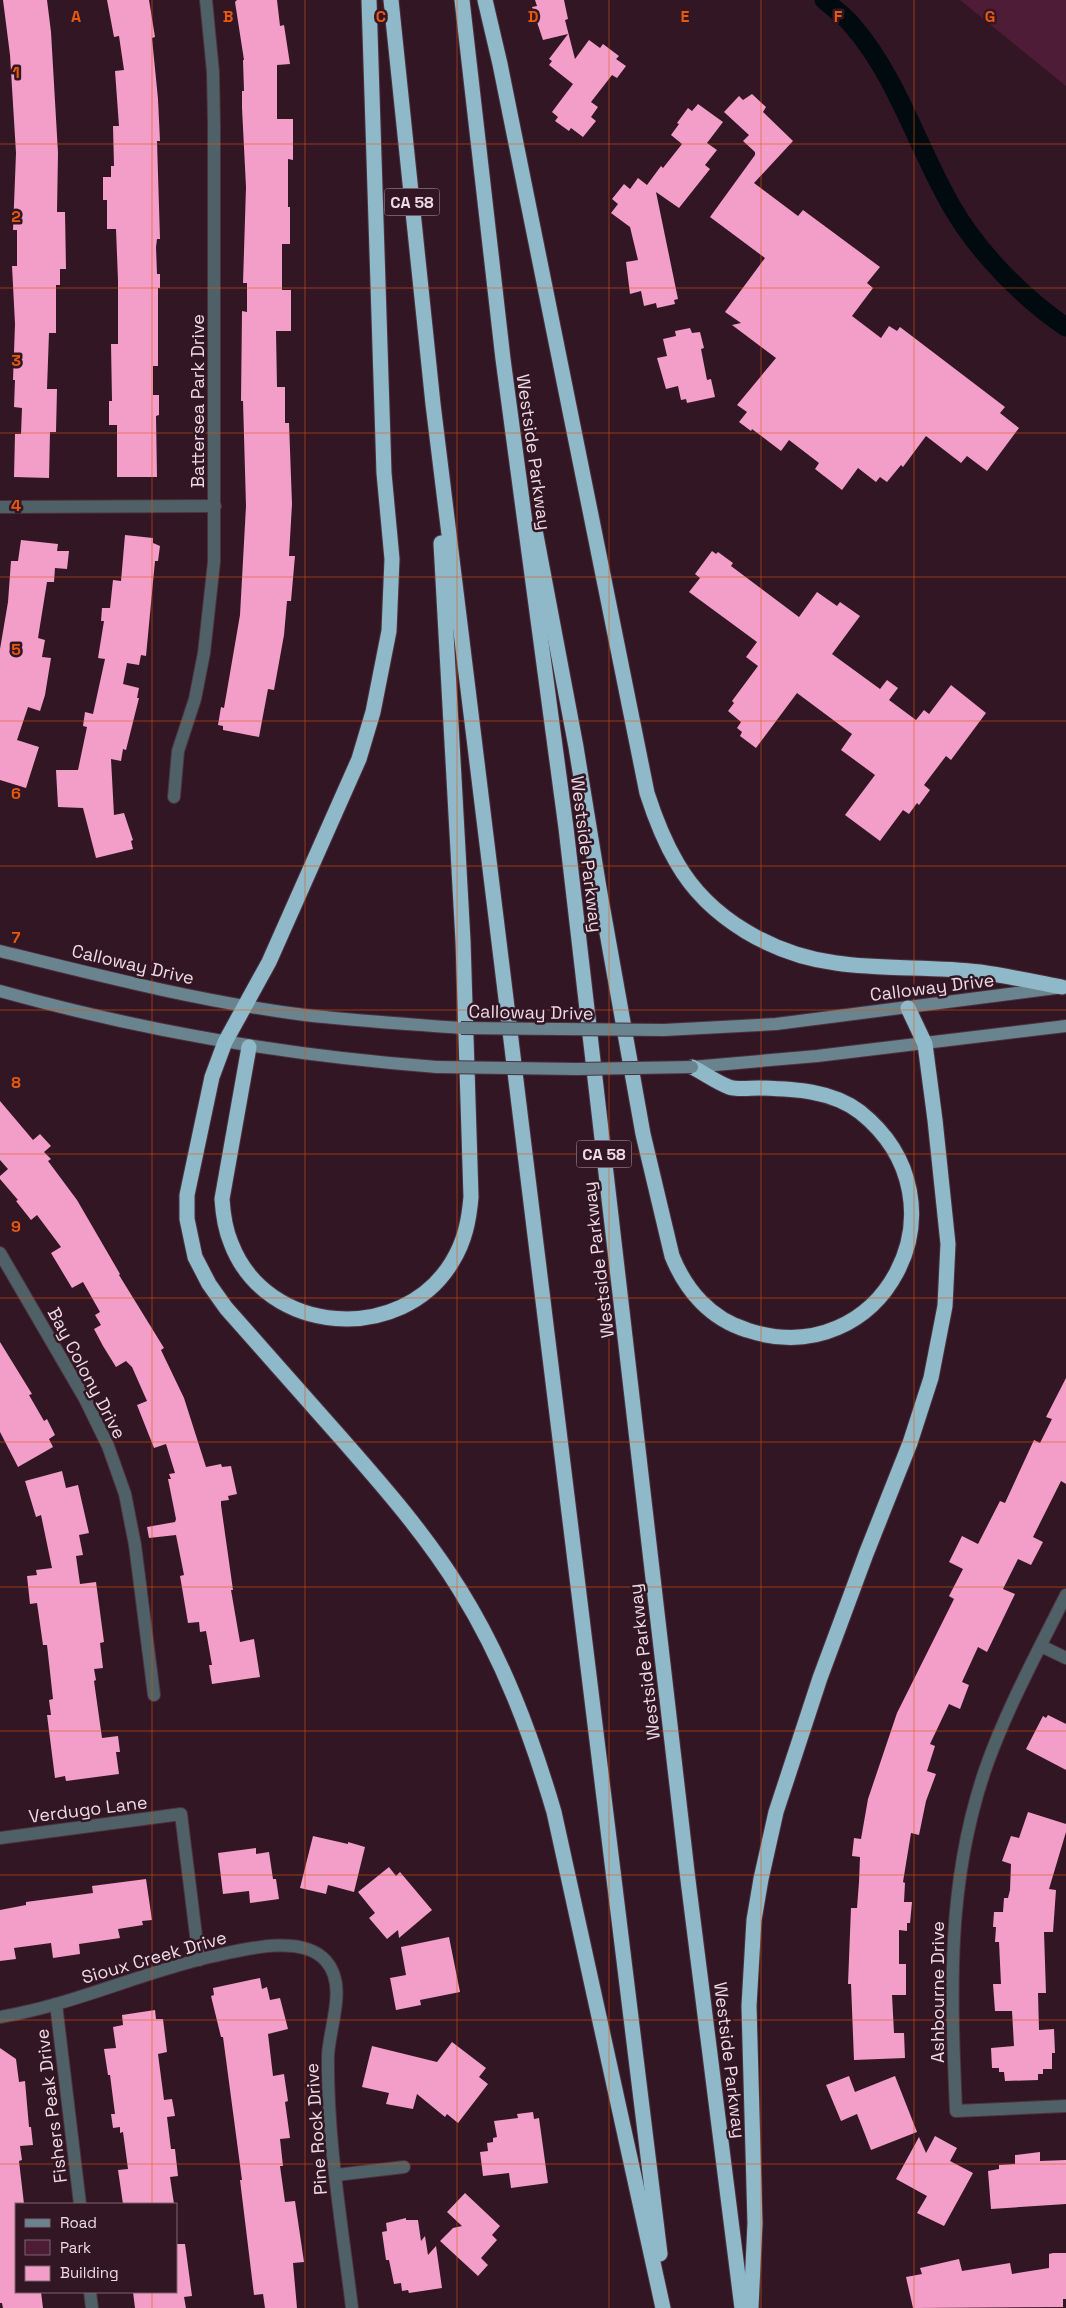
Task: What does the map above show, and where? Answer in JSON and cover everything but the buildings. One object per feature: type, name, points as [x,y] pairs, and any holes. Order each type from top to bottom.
[{"type":"highway","points":[[370,0],[384,473],[392,559],[389,631],[374,712],[358,759],[269,962],[224,1042],[212,1077],[187,1195],[187,1220],[195,1257],[209,1284],[226,1308],[403,1508],[427,1540],[460,1590],[514,1692],[535,1747],[554,1812],[665,2308]]},
{"type":"highway","name":"CA 58","points":[[391,0],[433,404],[665,2308]]},
{"type":"highway","name":"Westside Parkway","points":[[462,0],[503,359],[567,838],[688,1880],[742,2308]]},
{"type":"highway","points":[[485,0],[500,64],[647,794],[656,821],[677,865],[693,886],[729,920],[752,935],[782,950],[804,957],[836,963],[979,972],[1064,987]]},
{"type":"highway","points":[[503,359],[576,747],[643,1134],[672,1256],[679,1274],[691,1292],[707,1307],[722,1320],[762,1335],[781,1338],[801,1338],[824,1333],[860,1315],[878,1299],[902,1263],[912,1224],[912,1203],[908,1182],[900,1160],[890,1142],[859,1112],[842,1101],[818,1093],[797,1090],[730,1087],[692,1067]]},
{"type":"highway","points":[[249,1047],[222,1199],[225,1224],[231,1244],[242,1263],[257,1283],[274,1298],[297,1310],[317,1316],[343,1319],[372,1318],[397,1310],[417,1299],[435,1284],[452,1263],[469,1222],[471,1197],[463,941],[433,404]]},
{"type":"highway","points":[[751,2308],[754,2223],[749,2006],[754,1920],[760,1879],[776,1812],[817,1687],[919,1416],[931,1378],[945,1306],[948,1252],[946,1224],[925,1044],[908,1008]]},
{"type":"main road","name":"Calloway Drive","points":[[0,950],[145,986],[244,1006],[305,1015],[432,1026],[525,1030],[664,1030],[776,1024],[1064,987]]},
{"type":"main road","points":[[0,991],[80,1012],[249,1047],[372,1062],[437,1067],[530,1069],[692,1067],[925,1044],[1066,1026]]},
{"type":"street","name":"Battersea Park Drive","points":[[174,797],[178,751],[195,698],[204,653],[214,562],[214,124],[213,72],[206,0]]},
{"type":"street","points":[[0,507],[215,506]]},
{"type":"street","name":"Bay Colony Drive","points":[[1,1256],[85,1399],[111,1454],[124,1494],[135,1545],[154,1694]]},
{"type":"street","name":"Ashbourne Drive","points":[[1066,1595],[1006,1718],[985,1770],[962,1857],[954,1912],[951,1968],[956,2111],[1066,2106]]},
{"type":"street","points":[[1041,1646],[1066,1658]]},
{"type":"street","name":"Verdugo Lane","points":[[0,1838],[181,1814],[199,1960]]},
{"type":"street","name":"Sioux Creek Drive","points":[[0,2017],[56,2004],[199,1960],[254,1948],[292,1945],[305,1947],[318,1953]]},
{"type":"street","name":"Pine Rock Drive","points":[[318,1953],[327,1962],[334,1974],[337,1988],[328,2051],[328,2090],[352,2308]]},
{"type":"street","name":"Fishers Peak Drive","points":[[56,2004],[80,2203]]},
{"type":"street","points":[[336,2175],[404,2167]]},
{"type":"street","points":[[90,2293],[92,2308]]},
{"type":"green space","points":[[960,0],[1066,0],[1066,86]]},
{"type":"waterway","points":[[824,0],[852,25],[882,67],[952,207],[975,241],[1018,288],[1066,327]]}]
